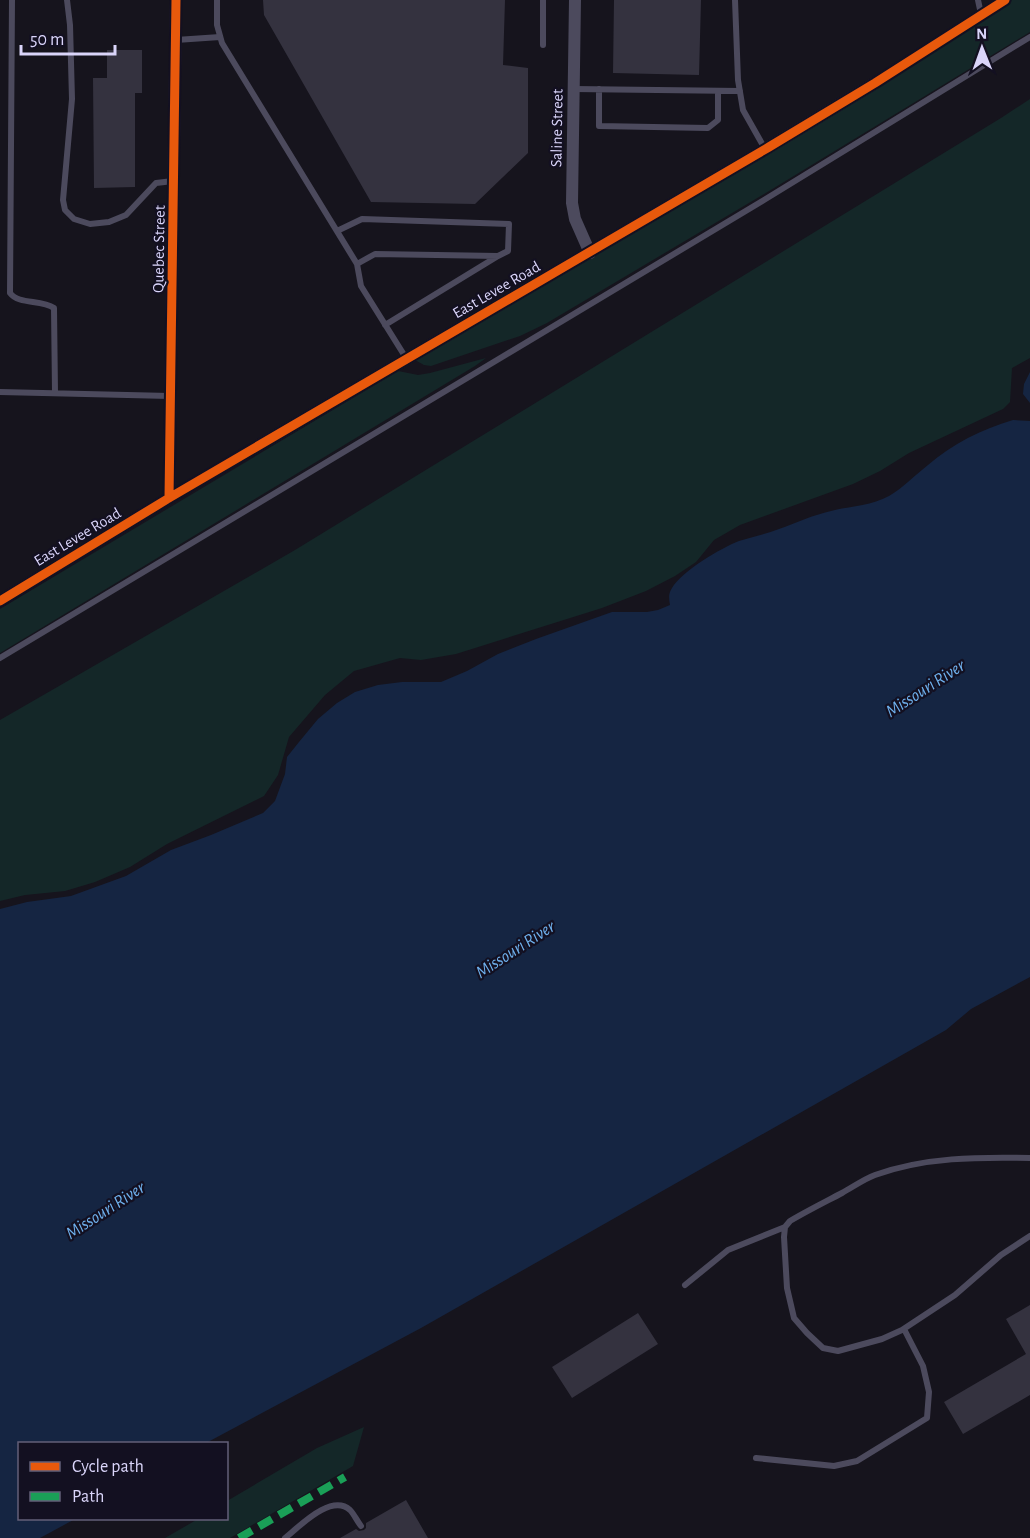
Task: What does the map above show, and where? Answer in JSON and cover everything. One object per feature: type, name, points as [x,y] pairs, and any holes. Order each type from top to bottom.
[{"type":"street","name":"Quebec Street","points":[[169,498],[176,0]]},
{"type":"street","name":"Saline Street","points":[[575,0],[572,203],[575,219],[590,253]]},
{"type":"street","name":"East Levee Road","points":[[0,601],[169,498],[765,149],[875,83],[1005,0]]},
{"type":"lane","points":[[12,0],[10,293],[16,299],[48,304],[54,308],[55,393]]},
{"type":"lane","points":[[67,0],[72,99],[63,200],[65,210],[74,219],[90,224],[109,222],[126,215],[156,183],[174,181]]},
{"type":"lane","points":[[217,0],[217,25],[228,53],[357,264],[361,286],[406,358]]},
{"type":"lane","points":[[543,0],[543,45]]},
{"type":"lane","points":[[735,0],[738,80],[743,110],[765,149]]},
{"type":"lane","points":[[978,0],[982,15]]},
{"type":"lane","points":[[176,40],[220,37]]},
{"type":"lane","points":[[0,658],[744,212],[1030,37]]},
{"type":"lane","points":[[574,89],[740,91]]},
{"type":"lane","points":[[599,89],[599,126],[708,128],[718,120],[718,91]]},
{"type":"lane","points":[[337,231],[362,219],[509,224],[508,252],[386,325]]},
{"type":"lane","points":[[357,264],[375,254],[498,256]]},
{"type":"lane","points":[[0,392],[170,396]]},
{"type":"lane","points":[[685,1285],[728,1250],[785,1227],[790,1221],[873,1176],[901,1168],[955,1159],[1030,1158]]},
{"type":"lane","points":[[785,1227],[787,1288],[794,1318],[823,1348],[838,1351],[856,1347],[904,1329],[955,1295],[1001,1255],[1030,1236]]},
{"type":"lane","points":[[756,1458],[834,1466],[857,1461],[927,1418],[929,1392],[923,1366],[904,1329]]},
{"type":"lane","points":[[285,1538],[324,1508],[335,1505],[351,1511],[360,1526]]},
{"type":"green space","points":[[1012,0],[1030,0],[1030,32],[774,188],[547,323],[520,336],[431,366],[415,360],[751,162]]},
{"type":"green space","points":[[1030,99],[1030,358],[1012,368],[1010,402],[1003,409],[909,453],[853,484],[740,525],[714,540],[696,562],[646,591],[602,608],[456,654],[421,660],[400,658],[354,671],[325,695],[289,737],[278,775],[264,796],[167,844],[130,867],[95,882],[65,891],[25,895],[0,901],[0,720],[295,550]]},
{"type":"green space","points":[[486,358],[0,653],[0,609],[398,371],[418,375]]},
{"type":"green space","points":[[364,1427],[353,1466],[230,1538],[165,1538],[196,1520],[228,1520],[228,1500],[317,1448]]},
{"type":"water","points":[[1030,372],[1030,403],[1023,394],[1024,384]]},
{"type":"water","name":"Missouri River","points":[[1013,420],[1030,421],[1030,977],[971,1009],[946,1030],[421,1328],[208,1442],[18,1442],[18,1520],[73,1520],[40,1538],[0,1538],[0,909],[27,902],[71,896],[126,876],[171,850],[263,813],[275,801],[285,774],[287,757],[318,719],[355,692],[378,685],[402,682],[441,682],[498,654],[612,612],[658,610],[670,605],[671,590],[684,574],[722,549],[739,541],[818,515],[868,504],[889,496],[937,457],[957,444]]},
{"type":"building","points":[[263,0],[505,0],[503,65],[528,68],[528,153],[475,204],[371,202],[264,15]]},
{"type":"building","points":[[614,0],[701,0],[699,75],[613,73]]},
{"type":"building","points":[[107,50],[142,50],[142,93],[135,93],[135,187],[94,188],[93,78],[107,78]]},
{"type":"building","points":[[1030,1305],[1030,1395],[963,1434],[944,1402],[1026,1354],[1006,1319]]},
{"type":"building","points":[[638,1313],[658,1344],[572,1398],[552,1367]]},
{"type":"building","points":[[406,1500],[428,1538],[340,1538],[356,1529],[364,1530],[366,1523]]},
{"type":"marked path","points":[[239,1538],[345,1477]]},
{"type":"cycle path","points":[[169,498],[176,0]]},
{"type":"cycle path","points":[[0,601],[169,498],[769,147],[1005,0]]}]
